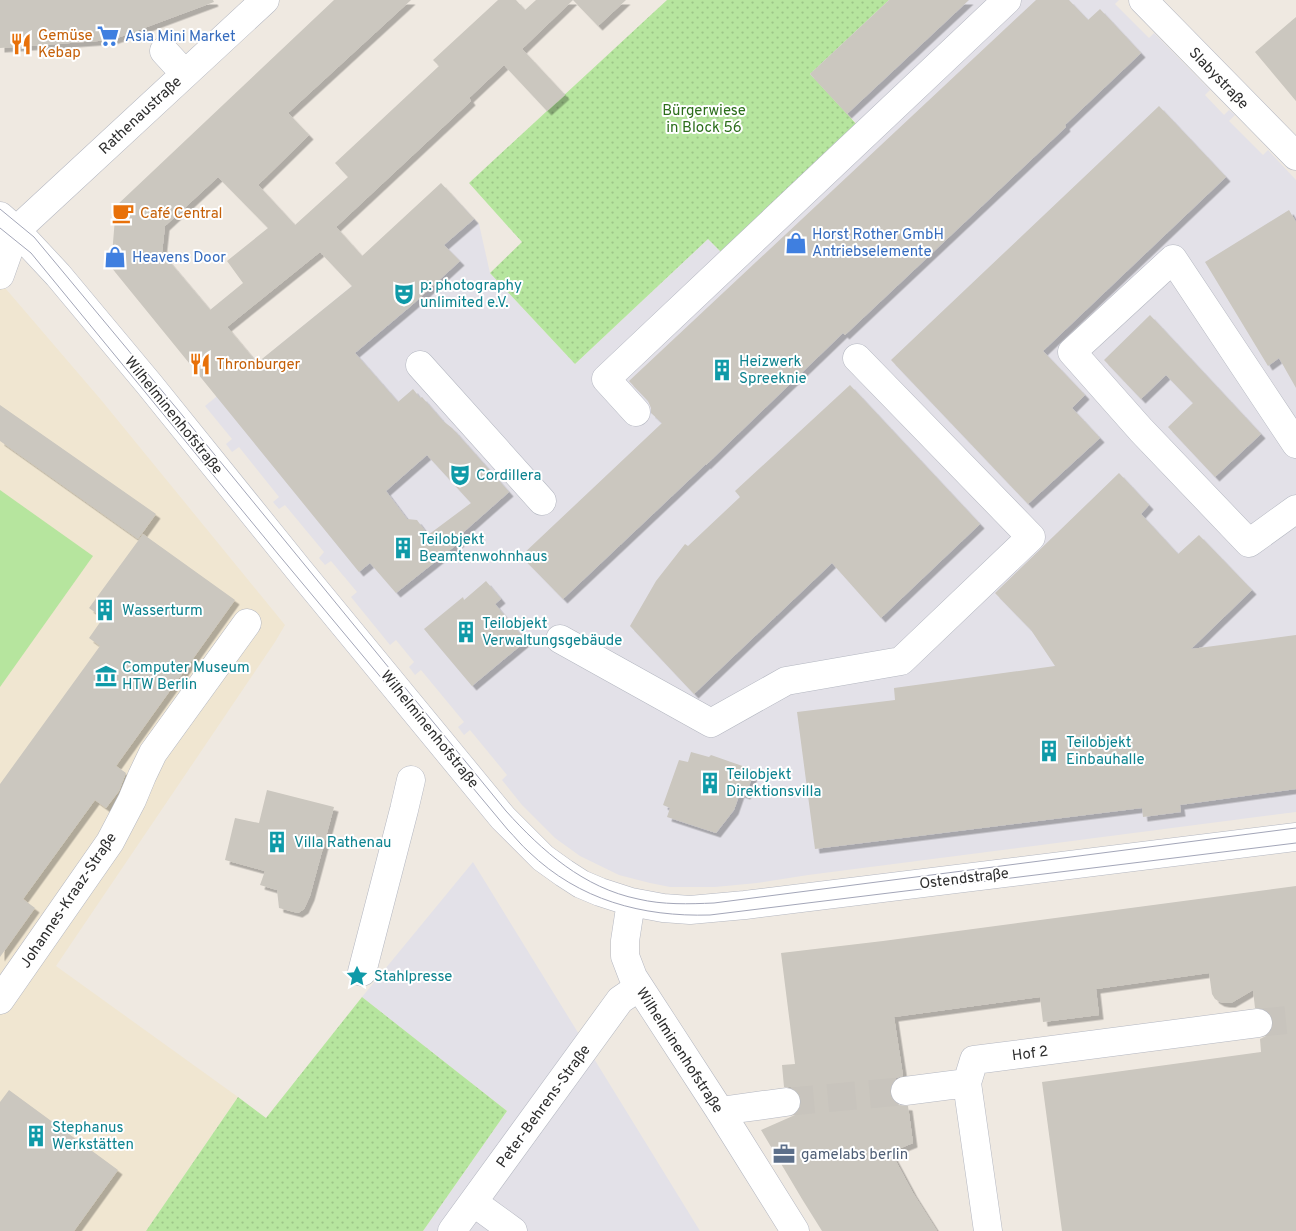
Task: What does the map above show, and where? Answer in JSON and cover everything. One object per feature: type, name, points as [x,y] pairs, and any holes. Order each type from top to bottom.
[{"type":"street","name":"Rathenaustraße","points":[[5,228],[185,74],[264,0]]},
{"type":"street","points":[[636,412],[606,379],[1007,0]]},
{"type":"street","name":"Slabystraße","points":[[1143,0],[1296,156]]},
{"type":"street","points":[[164,51],[185,74]]},
{"type":"street","points":[[0,274],[5,228]]},
{"type":"street","name":"Wilhelminenhofstraße","points":[[5,228],[58,275],[503,818],[543,858],[564,873],[600,892],[632,902],[625,941],[625,956],[632,977],[720,1111],[795,1231]]},
{"type":"street","points":[[1296,444],[1174,259],[1072,352],[1141,430],[1249,543],[1296,508]]},
{"type":"street","points":[[560,639],[711,722],[786,680],[901,661],[1031,537],[857,358]]},
{"type":"street","points":[[420,365],[542,501]]},
{"type":"street","name":"Johannes-Kraaz-Straße","points":[[0,1000],[110,842],[153,754],[247,622]]},
{"type":"street","points":[[362,972],[411,780]]},
{"type":"street","name":"Ostendstraße","points":[[632,902],[663,908],[690,910],[746,905],[1296,837]]},
{"type":"street","name":"Peter-Behrens-Straße","points":[[452,1231],[620,1000],[639,988]]},
{"type":"street","name":"Hof 2","points":[[988,1231],[967,1083],[974,1060],[1258,1023]]},
{"type":"street","points":[[905,1091],[967,1083]]},
{"type":"street","points":[[720,1111],[786,1102]]},
{"type":"street","points":[[473,1202],[513,1231]]},
{"type":"shaded area","points":[[889,0],[1119,0],[1115,4],[1149,38],[1154,33],[1210,90],[1205,95],[1224,115],[1229,110],[1235,115],[1229,121],[1263,155],[1268,150],[1296,180],[1296,812],[715,887],[670,887],[619,875],[580,856],[555,838],[522,805],[502,780],[507,775],[470,730],[464,735],[458,727],[464,722],[421,670],[415,675],[409,667],[414,662],[396,640],[390,645],[351,597],[357,592],[331,561],[325,565],[319,558],[324,552],[285,505],[279,509],[273,502],[279,497],[239,447],[232,452],[226,444],[232,439],[205,406],[407,241],[454,197],[479,224],[490,273],[575,364],[708,239],[724,255],[859,126],[810,74]]},
{"type":"shaded area","points":[[0,282],[102,401],[285,625],[56,966],[238,1097],[146,1231],[0,1231]]},
{"type":"shaded area","points":[[473,862],[700,1231],[423,1231],[507,1111],[362,997]]},
{"type":"green space","name":"Bürgerwiese in Block 56","points":[[667,0],[889,0],[810,74],[859,127],[724,255],[708,239],[575,364],[490,273],[522,242],[469,183]]},
{"type":"green space","points":[[0,490],[93,556],[0,687]]},
{"type":"green space","points":[[362,997],[507,1111],[423,1231],[146,1231],[238,1097],[266,1118]]},
{"type":"building","points":[[0,0],[213,0],[214,2],[112,40],[0,48]]},
{"type":"building","points":[[334,0],[411,0],[288,113],[309,135],[258,185],[295,225],[348,177],[335,163],[439,66],[433,60],[498,0],[516,0],[525,10],[536,0],[573,0],[522,49],[565,95],[547,111],[504,65],[469,98],[471,101],[336,227],[362,256],[441,183],[474,219],[444,245],[460,261],[355,353],[398,402],[413,389],[420,398],[422,397],[509,492],[457,538],[460,542],[396,593],[370,563],[359,572],[111,267],[116,206]],"holes":[[[218,177],[268,228],[227,261],[243,283],[210,310],[162,253],[165,226]],[[320,252],[352,286],[257,363],[227,327]],[[427,455],[471,503],[428,535],[417,520],[407,519],[386,491]]]},
{"type":"building","points":[[573,0],[626,0],[598,26]]},
{"type":"building","points":[[889,0],[969,0],[847,114],[810,74]]},
{"type":"building","points":[[1036,0],[1069,0],[1088,20],[1100,9],[1141,53],[1065,125],[1066,127],[845,335],[843,333],[563,599],[521,556],[662,423],[651,413],[648,401],[629,381]]},
{"type":"building","points":[[1296,17],[1296,101],[1255,52]]},
{"type":"building","points":[[1159,106],[1226,177],[1043,351],[1085,395],[1072,408],[1100,438],[1028,504],[891,360]]},
{"type":"building","points":[[1289,210],[1296,222],[1296,388],[1279,358],[1268,366],[1205,262]]},
{"type":"building","points":[[1150,315],[1261,434],[1215,477],[1168,427],[1193,403],[1166,375],[1141,399],[1104,360]]},
{"type":"building","points":[[850,385],[980,524],[881,618],[832,563],[694,694],[630,626],[656,581],[685,544],[688,546],[740,497],[735,491]]},
{"type":"building","points":[[0,405],[156,514],[138,539],[0,441]]},
{"type":"building","name":"Teilobjekt Einbauhalle","points":[[1119,473],[1149,505],[1141,514],[1178,554],[1199,535],[1252,590],[1191,649],[1296,635],[1296,789],[1180,805],[1181,812],[1143,817],[1142,808],[815,849],[797,712],[895,700],[894,688],[1055,666],[1031,630],[995,593]]},
{"type":"building","points":[[143,534],[235,600],[116,766],[126,773],[119,791],[106,808],[95,800],[23,899],[35,908],[0,957],[0,784],[100,646],[89,638],[103,618],[89,608]]},
{"type":"building","name":"Teilobjekt Verwaltungsgebäude","points":[[486,581],[501,599],[495,604],[526,641],[472,686],[424,629],[463,597],[464,600]]},
{"type":"building","name":"Teilobjekt Direktionsvilla","points":[[691,752],[709,757],[711,755],[751,769],[750,772],[754,772],[746,795],[740,793],[734,810],[716,833],[667,817],[670,808],[663,805],[679,760],[688,762]]},
{"type":"building","name":"Villa Rathenau","points":[[267,790],[334,807],[310,896],[304,909],[298,913],[279,908],[277,890],[260,885],[265,871],[225,860],[235,818],[259,823]]},
{"type":"building","points":[[1296,886],[1296,1231],[1062,1231],[1042,1082],[1261,1052],[1260,1039],[1268,1035],[1273,1029],[1271,1014],[1264,1009],[1255,1008],[1253,990],[1231,1003],[1220,1002],[1215,999],[1212,994],[1209,973],[1096,989],[1099,1015],[1043,1022],[1040,997],[894,1017],[903,1076],[896,1078],[891,1085],[890,1093],[893,1101],[899,1105],[908,1106],[913,1143],[891,1152],[913,1193],[937,1231],[822,1231],[761,1130],[795,1115],[800,1108],[801,1100],[798,1092],[791,1087],[784,1087],[782,1065],[795,1064],[781,953]]},
{"type":"building","name":"Stephanus Werkstätten","points":[[9,1090],[118,1170],[74,1231],[0,1231],[0,1102]]},
{"type":"tunnel","points":[[1258,1023],[1296,1019]]},
{"type":"tunnel","points":[[786,1102],[905,1091]]},
{"type":"tram line","points":[[0,209],[34,237],[506,811],[549,854],[582,877],[600,886],[618,894],[647,901],[676,904],[714,903],[1296,828]]},
{"type":"tram line","points":[[0,228],[31,253],[508,830],[548,869],[590,894],[636,909],[660,913],[710,915],[1296,843]]},
{"type":"place","name":"Asia Mini Market","points":[[108,36]]},
{"type":"place","name":"Gemüse Kebap","points":[[21,44]]},
{"type":"place","name":"Café Central","points":[[123,213]]},
{"type":"place","name":"Horst Rother GmbH Antriebselemente","points":[[796,243]]},
{"type":"place","name":"Heavens Door","points":[[115,257]]},
{"type":"place","name":"p: photography unlimited e.V.","points":[[404,294]]},
{"type":"place","name":"Thronburger","points":[[200,364]]},
{"type":"place","name":"Heizwerk Spreeknie","points":[[722,370]]},
{"type":"place","name":"Cordillera","points":[[460,475]]},
{"type":"place","name":"Teilobjekt Beamtenwohnhaus","points":[[403,548]]},
{"type":"place","name":"Wasserturm","points":[[105,610]]},
{"type":"place","name":"Teilobjekt Verwaltungsgebäude","points":[[466,632]]},
{"type":"place","name":"Computer Museum HTW Berlin","points":[[106,676]]},
{"type":"place","name":"Teilobjekt Einbauhalle","points":[[1049,751]]},
{"type":"place","name":"Teilobjekt Direktionsvilla","points":[[710,783]]},
{"type":"place","name":"Villa Rathenau","points":[[277,842]]},
{"type":"place","name":"Stahlpresse","points":[[357,976]]},
{"type":"place","name":"Stephanus Werkstätten","points":[[36,1136]]},
{"type":"place","name":"gamelabs berlin","points":[[784,1154]]}]
